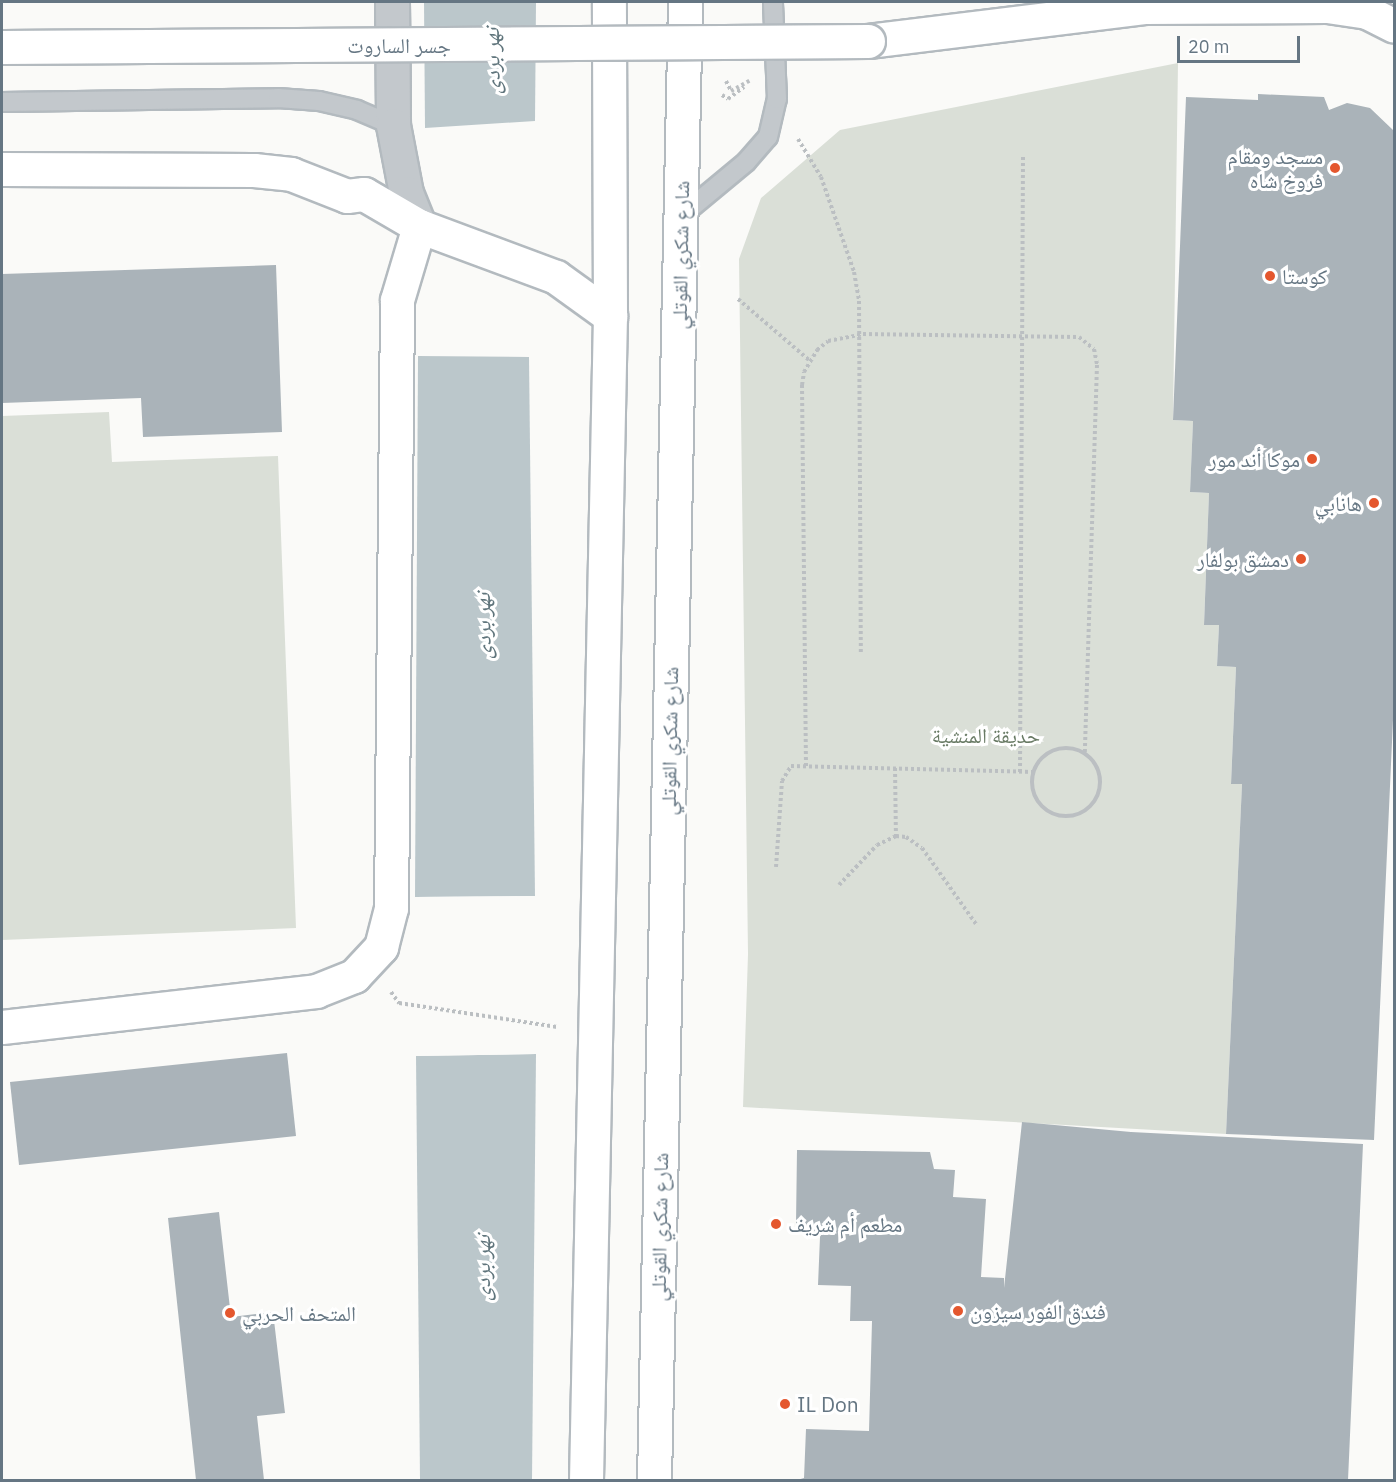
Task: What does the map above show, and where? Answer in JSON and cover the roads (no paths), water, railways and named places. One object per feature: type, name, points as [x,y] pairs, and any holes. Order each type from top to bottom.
[{"type":"main road","points":[[586,1480],[610,316],[609,2]]},
{"type":"main road","name":"شارع شكري القوتلي","points":[[654,1480],[685,2]]},
{"type":"main road","name":"جسر الساروت","points":[[2,47],[868,41],[1157,4],[1327,6],[1367,12],[1395,26]]},
{"type":"main road","points":[[2,169],[254,170],[291,174],[347,196],[364,194],[419,226],[556,277],[610,316]]},
{"type":"main road","points":[[2,1027],[316,991],[336,986],[369,963],[381,946],[391,908],[396,326],[402,275],[419,226]]},
{"type":"street","points":[[392,2],[393,125],[406,193],[419,226]]},
{"type":"lane","points":[[681,216],[759,151],[775,118],[773,2]]},
{"type":"lane","points":[[2,102],[278,98],[318,101],[357,110],[393,125]]},
{"type":"water","name":"نهر بردى","points":[[424,2],[536,2],[535,121],[425,128]]},
{"type":"water","name":"نهر بردى","points":[[418,356],[529,357],[535,896],[415,897]]},
{"type":"water","name":"نهر بردى","points":[[536,1054],[532,1480],[420,1480],[416,1056]]},
{"type":"place","name":"مسجد ومقام فروخ شاه","points":[[1335,168]]},
{"type":"place","name":"كوستا","points":[[1270,276]]},
{"type":"place","name":"موكا أند مور","points":[[1312,459]]},
{"type":"place","name":"هانابي","points":[[1374,503]]},
{"type":"place","name":"دمشق بولفار","points":[[1301,559]]},
{"type":"place","name":"مطعم أم شريف","points":[[776,1224]]},
{"type":"place","name":"فندق الفور سيزون","points":[[958,1311]]},
{"type":"place","name":"المتحف الحربي","points":[[230,1313]]},
{"type":"place","name":"IL Don","points":[[785,1404]]},
{"type":"park label","name":"حديقة المنشية","points":[[986,735]]}]
